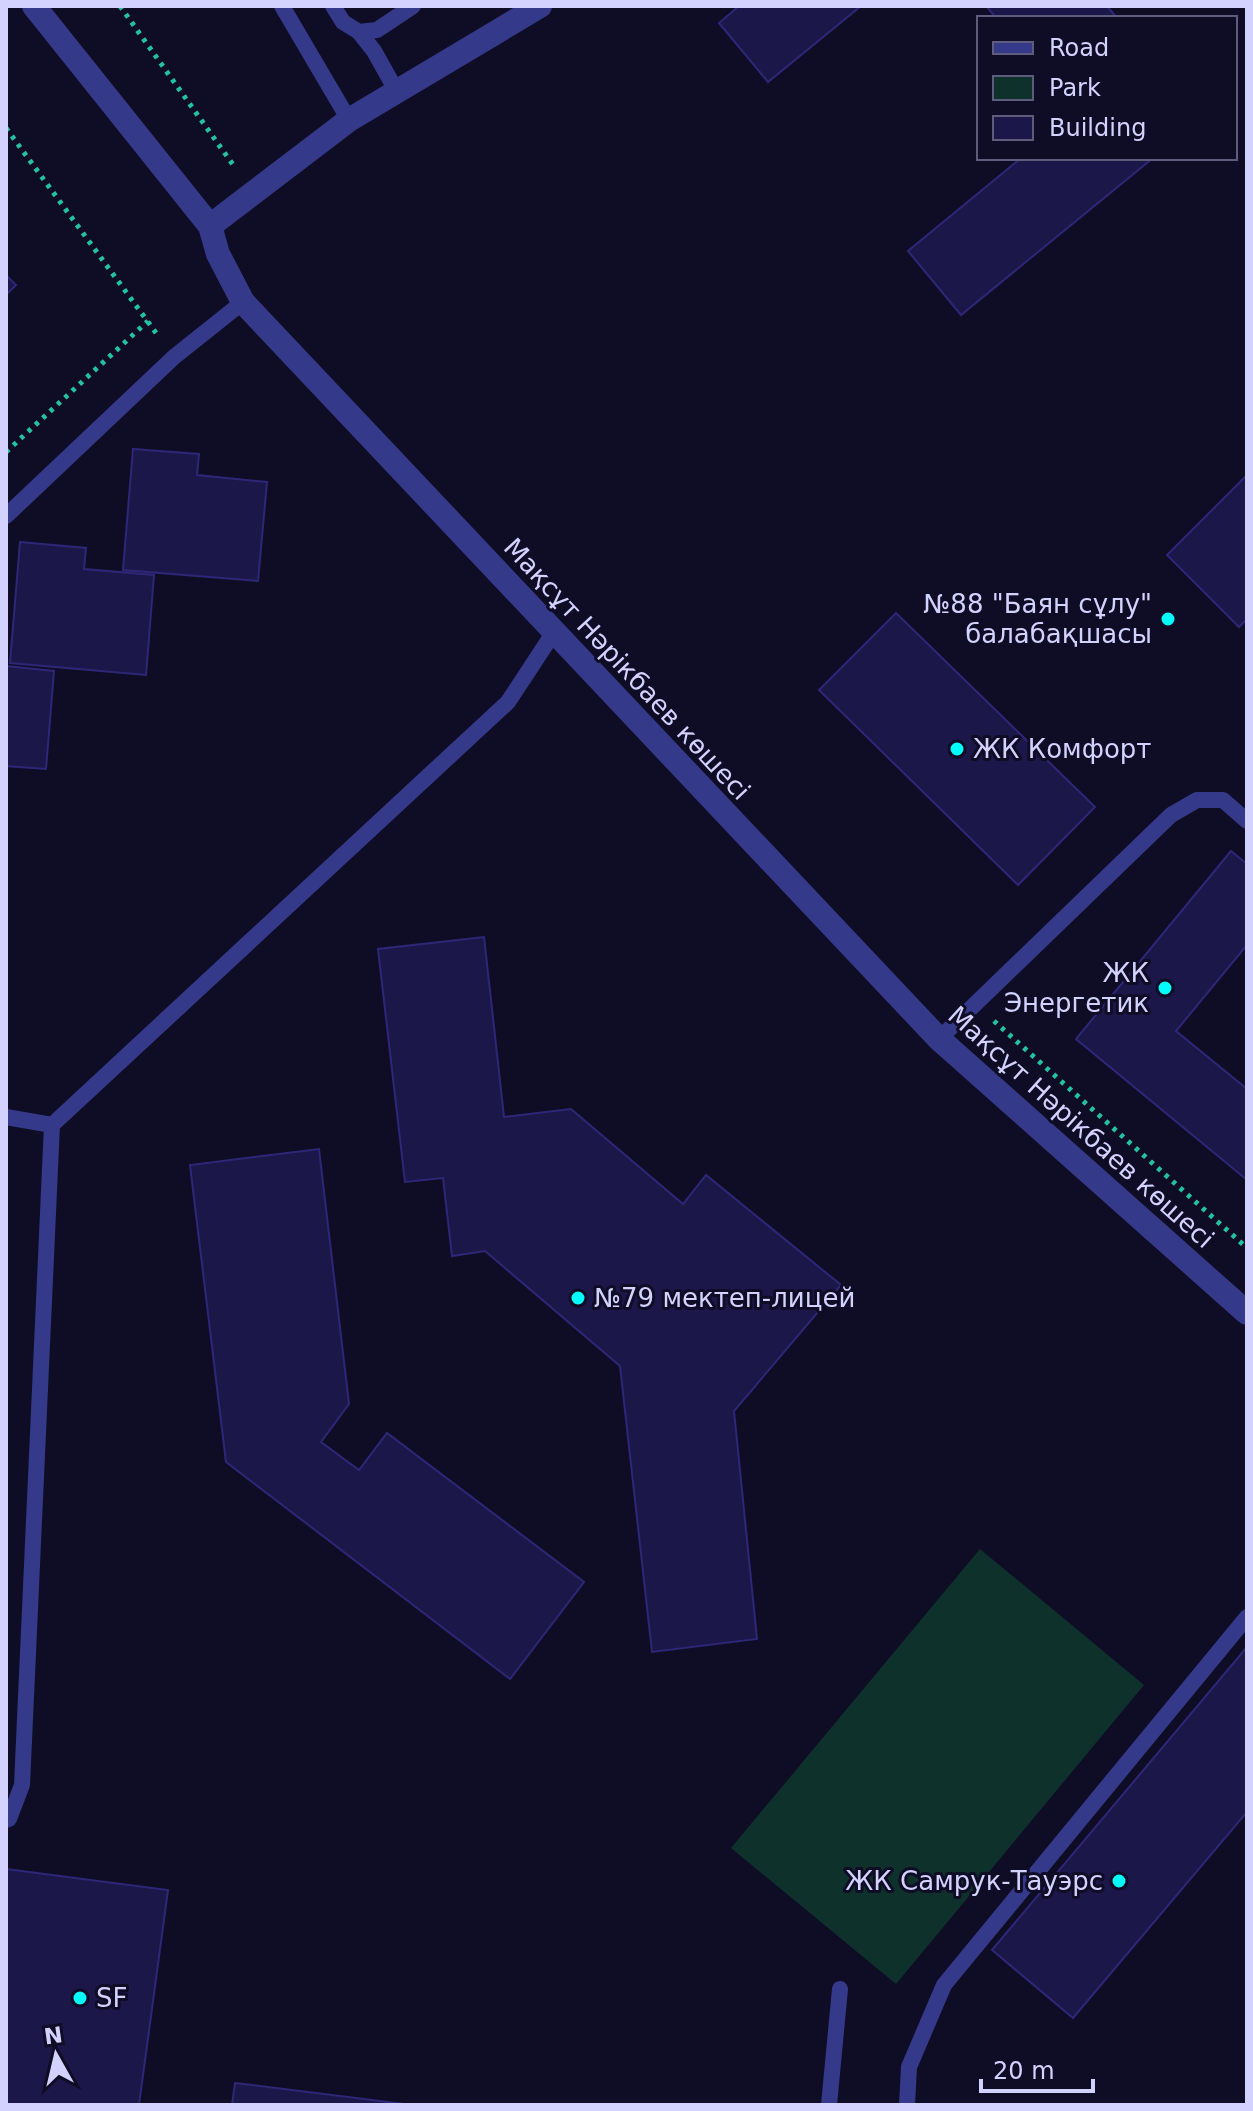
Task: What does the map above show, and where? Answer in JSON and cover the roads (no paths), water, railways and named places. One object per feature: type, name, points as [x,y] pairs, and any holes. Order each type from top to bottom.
[{"type":"street","name":"Мақсұт Нәрікбаев көшесі","points":[[34,6],[210,226],[218,254],[243,302],[939,1039],[1247,1313]]},
{"type":"street","points":[[210,226],[349,120],[540,6]]},
{"type":"lane","points":[[282,6],[349,120]]},
{"type":"lane","points":[[333,6],[343,22],[359,32],[374,51],[397,92]]},
{"type":"lane","points":[[359,32],[377,30],[413,6]]},
{"type":"lane","points":[[6,516],[174,357],[243,302]]},
{"type":"lane","points":[[6,1820],[22,1785],[52,1125],[508,702],[554,632]]},
{"type":"lane","points":[[939,1039],[1171,815],[1197,800],[1223,800],[1247,821]]},
{"type":"lane","points":[[6,1117],[52,1125]]},
{"type":"lane","points":[[907,2105],[909,2067],[944,1985],[1247,1617]]},
{"type":"lane","points":[[829,2105],[840,1989]]},
{"type":"place","name":"№88 \"Баян сұлу\" балабақшасы","points":[[1168,619]]},
{"type":"place","name":"ЖК Комфорт","points":[[957,749]]},
{"type":"place","name":"ЖК Энергетик","points":[[1165,988]]},
{"type":"place","name":"№79 мектеп-лицей","points":[[578,1298]]},
{"type":"place","name":"ЖК Самрук-Тауэрс","points":[[1119,1881]]},
{"type":"place","name":"SF","points":[[80,1998]]}]
